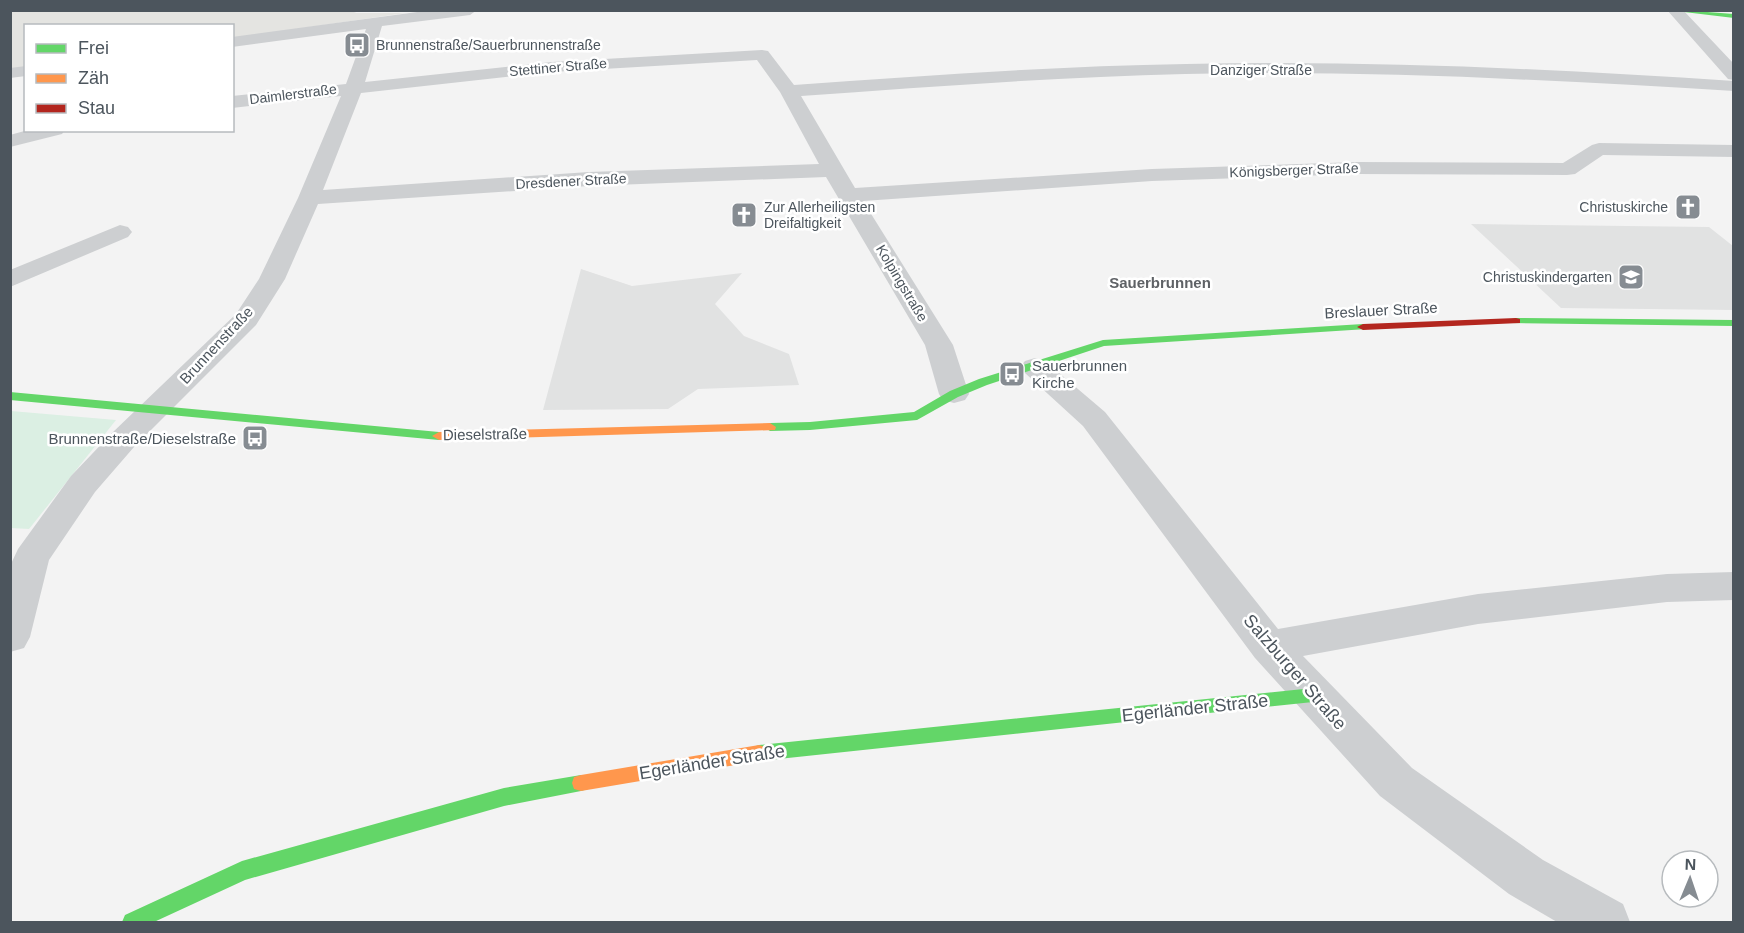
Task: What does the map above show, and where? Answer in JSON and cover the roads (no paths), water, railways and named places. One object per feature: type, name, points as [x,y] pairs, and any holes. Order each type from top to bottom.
[{"type":"street","points":[[234,42],[470,10]]},
{"type":"street","points":[[1674,10],[1734,75]]},
{"type":"street","points":[[1684,10],[1734,16]]},
{"type":"street","name":"Brunnenstraße","points":[[10,637],[31,558],[83,484],[123,440],[246,319],[272,279],[309,198],[354,87],[376,22]]},
{"type":"street","name":"Stettiner Straße","points":[[354,87],[552,67],[762,55]]},
{"type":"street","name":"Kolpingstraße","points":[[762,55],[789,91],[833,170],[939,345],[954,394]]},
{"type":"street","name":"Danziger Straße","points":[[789,91],[1106,71],[1252,69],[1594,77],[1734,86]]},
{"type":"street","name":"Daimlerstraße","points":[[234,102],[354,87]]},
{"type":"street","points":[[10,141],[47,132]]},
{"type":"street","name":"Königsberger Straße","points":[[850,195],[1152,175],[1357,168],[1567,170],[1599,149],[1734,151]]},
{"type":"street","name":"Dresdener Straße","points":[[309,198],[589,179],[833,170]]},
{"type":"street","points":[[10,279],[120,232]]},
{"type":"street","name":"Breslauer Straße","points":[[954,394],[983,382],[1035,367],[1103,343],[1478,321],[1734,323]]},
{"type":"street","name":"Salzburger Straße","points":[[1035,367],[1094,419],[1269,647],[1396,782],[1526,877],[1605,922]]},
{"type":"street","name":"Dieselstraße","points":[[10,396],[438,436],[810,426],[917,416],[954,394]]},
{"type":"street","points":[[1269,647],[1478,609],[1667,588],[1734,586]]},
{"type":"street","name":"Egerländer Straße","points":[[132,922],[242,871],[504,797],[740,755],[1313,695]]},
{"type":"place","name":"Brunnenstraße/Sauerbrunnenstraße","points":[[357,45]]},
{"type":"place","name":"Christuskirche","points":[[1688,207]]},
{"type":"place","name":"Zur Allerheiligsten Dreifaltigkeit","points":[[744,215]]},
{"type":"place","name":"Christuskindergarten","points":[[1631,277]]},
{"type":"place","name":"Sauerbrunnen Kirche","points":[[1012,374]]},
{"type":"place","name":"Brunnenstraße/Dieselstraße","points":[[255,438]]},
{"type":"district","name":"Sauerbrunnen","points":[[1160,282]]}]
